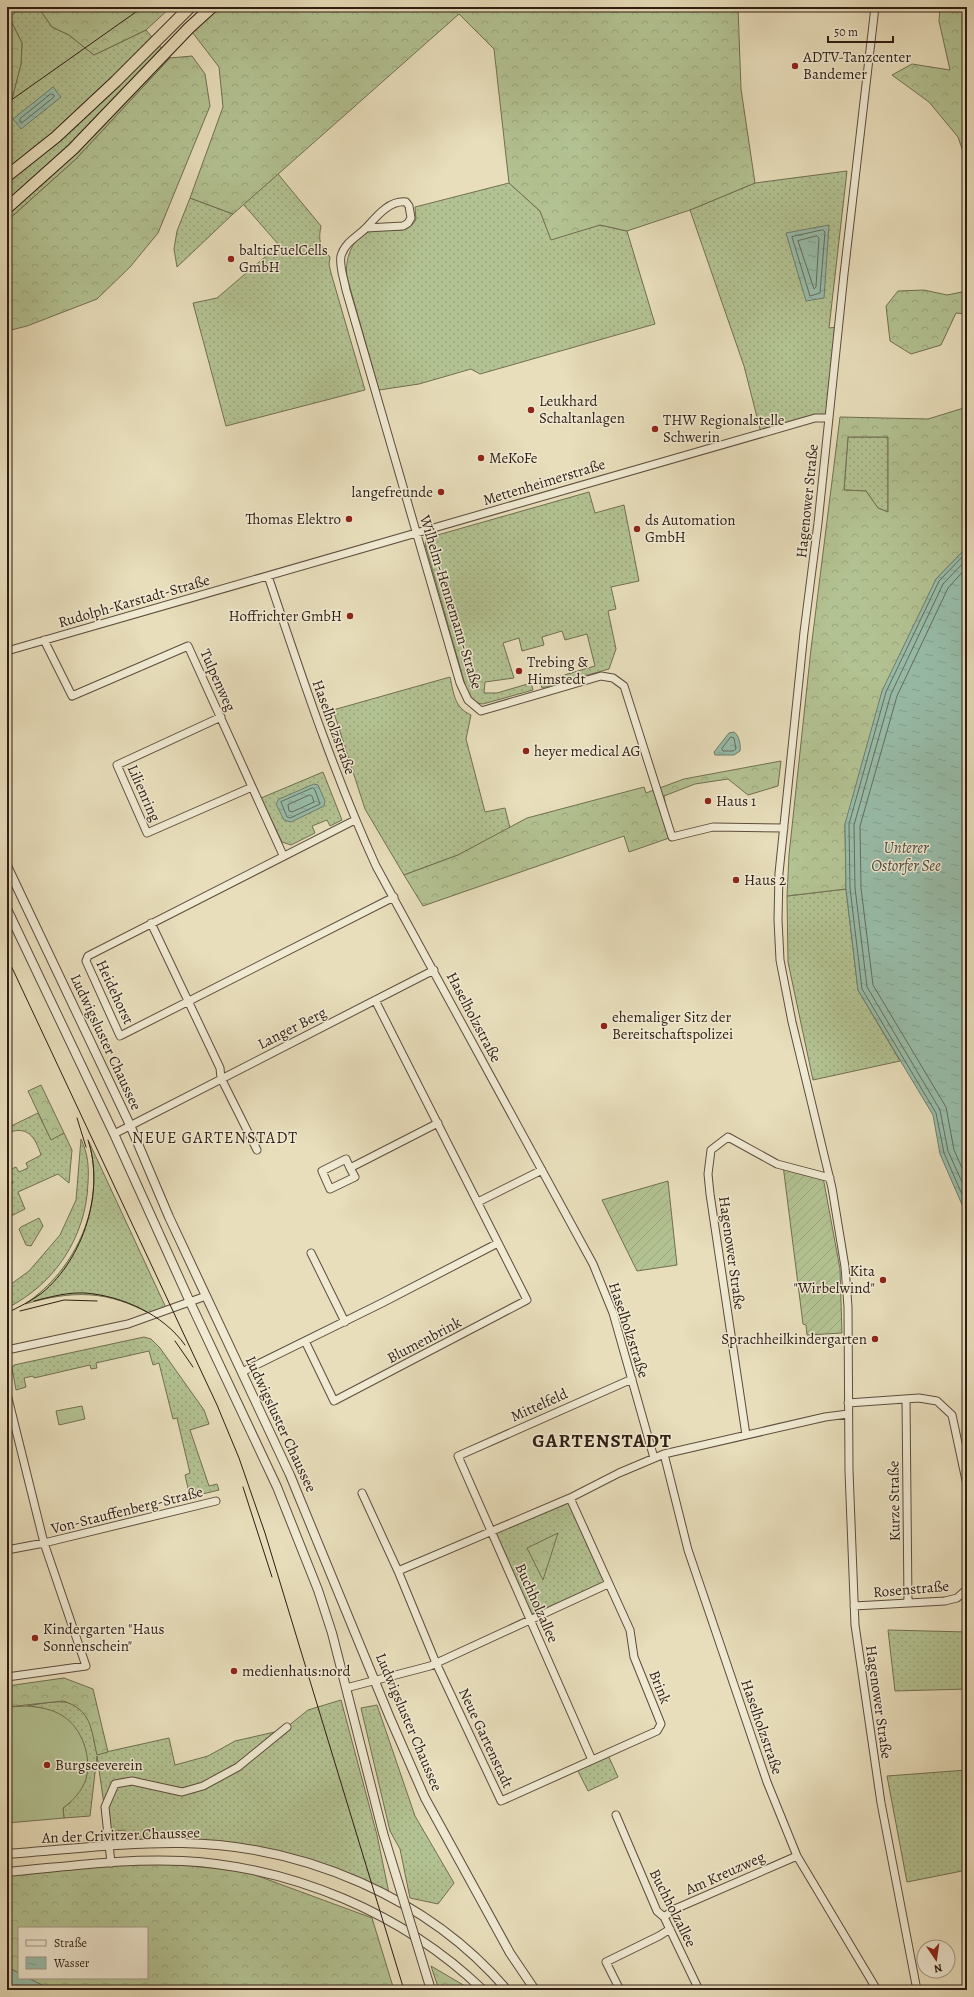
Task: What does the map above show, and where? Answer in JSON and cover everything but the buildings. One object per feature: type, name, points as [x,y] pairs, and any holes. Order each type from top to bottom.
[{"type":"highway","points":[[7,176],[56,137],[116,82],[190,7]]},
{"type":"highway","points":[[7,208],[73,149],[189,28],[212,7]]},
{"type":"street","name":"Hagenower Straße","points":[[875,7],[779,873],[778,920],[780,960],[792,1022],[830,1178],[846,1267],[848,1307],[848,1414],[854,1606],[882,1810],[917,1990]]},
{"type":"street","name":"Wilhelm-Hennemann-Straße","points":[[366,228],[403,226],[412,218],[409,206],[406,202],[399,201],[393,204],[353,238],[341,256],[343,276],[416,534],[460,683],[468,700],[481,711],[601,676],[613,678],[624,686],[672,837],[713,826],[784,828]]},
{"type":"street","name":"Mettenheimerstraße","points":[[268,576],[815,418],[829,418]]},
{"type":"street","name":"Rudolph-Karstadt-Straße","points":[[7,651],[268,576]]},
{"type":"street","name":"Haselholzstraße","points":[[268,576],[316,719],[355,820],[376,866],[593,1264],[614,1312],[654,1458]]},
{"type":"street","name":"Tulpenweg","points":[[44,640],[72,696],[188,646],[283,855]]},
{"type":"street","name":"Lilienring","points":[[221,717],[117,765],[147,833],[252,787]]},
{"type":"street","points":[[283,855],[355,820]]},
{"type":"street","name":"Heidehorst","points":[[283,855],[88,956],[86,961],[120,1036],[394,897]]},
{"type":"street","name":"Ludwigsluster Chaussee","points":[[7,866],[130,1125],[169,1217],[293,1482],[390,1718],[425,1798],[510,1953],[535,1990]]},
{"type":"street","name":"Ludwigsluster Chaussee","points":[[7,909],[114,1134],[190,1302],[278,1487],[318,1590],[332,1633],[383,1833],[431,1990]]},
{"type":"street","points":[[151,923],[220,1068],[221,1078],[257,1150]]},
{"type":"street","name":"Langer Berg","points":[[114,1134],[434,970]]},
{"type":"street","points":[[375,1000],[478,1202],[542,1170]]},
{"type":"street","points":[[350,1168],[438,1123]]},
{"type":"street","name":"Hagenower Straße","points":[[746,1435],[710,1194],[708,1174],[711,1150],[728,1137],[777,1164],[830,1178]]},
{"type":"street","points":[[346,1159],[350,1168],[355,1177],[330,1189],[322,1171],[346,1159]]},
{"type":"street","name":"Blumenbrink","points":[[305,1342],[334,1401],[528,1300],[478,1202]]},
{"type":"street","points":[[242,1372],[345,1322],[498,1243]]},
{"type":"street","points":[[311,1253],[345,1322]]},
{"type":"street","points":[[7,1350],[128,1324],[206,1296]]},
{"type":"street","name":"Mittelfeld","points":[[458,1456],[632,1379]]},
{"type":"street","name":"Von-Stauffenberg-Straße","points":[[7,1394],[44,1543],[86,1666],[7,1677]]},
{"type":"street","points":[[848,1403],[906,1399],[936,1401],[952,1415],[967,1485]]},
{"type":"street","name":"Kurze Straße","points":[[906,1399],[908,1603]]},
{"type":"street","points":[[398,1571],[570,1498],[664,1454],[825,1417],[848,1414]]},
{"type":"street","name":"Haselholzstraße","points":[[664,1454],[688,1550],[767,1782],[797,1856],[877,1990]]},
{"type":"street","name":"Buchholzallee","points":[[458,1456],[592,1760]]},
{"type":"street","name":"Neue Gartenstadt","points":[[362,1493],[398,1571],[436,1663],[501,1800],[592,1760]]},
{"type":"street","name":"Brink","points":[[570,1498],[630,1630],[634,1657],[660,1724],[657,1731],[592,1760]]},
{"type":"street","name":"Von-Stauffenberg-Straße","points":[[7,1550],[44,1543],[216,1501]]},
{"type":"street","points":[[346,1688],[436,1663],[608,1584]]},
{"type":"street","name":"Rosenstraße","points":[[854,1606],[945,1601],[957,1598],[967,1589]]},
{"type":"street","points":[[111,1863],[105,1807],[115,1784],[132,1781],[182,1792],[203,1786],[238,1767],[287,1727]]},
{"type":"street","name":"Buchholzallee","points":[[616,1815],[657,1911],[664,1917],[699,1990]]},
{"type":"street","name":"An der Crivitzer Chaussee","points":[[7,1854],[182,1843],[229,1847],[292,1858],[323,1867],[390,1898],[434,1924],[476,1957],[507,1990]]},
{"type":"street","name":"Am Kreuzweg","points":[[664,1917],[676,1909],[797,1856]]},
{"type":"street","name":"An der Crivitzer Chaussee","points":[[7,1872],[111,1863],[182,1861],[228,1865],[273,1876],[319,1889],[345,1899],[389,1920],[420,1939],[446,1958],[483,1990]]},
{"type":"street","points":[[620,1990],[606,1962],[670,1929]]},
{"type":"green space","points":[[22,7],[38,7],[52,27],[69,35],[94,55],[146,30],[170,58],[76,159],[7,221],[7,118],[21,64],[22,43],[9,17]]},
{"type":"green space","points":[[38,7],[171,7],[146,30],[94,55],[69,35],[52,27]]},
{"type":"green space","points":[[212,7],[738,7],[741,89],[755,183],[690,210],[627,231],[600,225],[551,240],[540,211],[509,183],[494,49],[459,14],[233,214],[190,198],[223,107],[219,67],[189,28]]},
{"type":"green space","points":[[940,7],[967,7],[967,163],[958,137],[929,102],[892,75],[912,64],[950,70],[939,21]]},
{"type":"green space","points":[[9,17],[22,43],[21,64],[7,118],[7,18]]},
{"type":"green space","points":[[192,56],[205,74],[210,106],[158,233],[130,267],[97,299],[27,326],[7,331],[7,221],[76,159],[170,58]]},
{"type":"green space","points":[[847,171],[829,328],[838,327],[829,418],[761,433],[744,366],[690,210],[755,183]]},
{"type":"green space","points":[[278,174],[321,226],[320,240],[322,247],[330,257],[329,264],[331,273],[365,390],[226,426],[193,303],[217,298],[279,245],[243,204]]},
{"type":"green space","points":[[509,183],[540,211],[551,239],[600,225],[627,231],[655,324],[480,374],[471,369],[419,384],[379,390],[347,277],[347,262],[352,247],[362,235],[369,232],[409,228],[416,219],[415,207]]},
{"type":"green space","points":[[190,198],[233,214],[177,267],[174,249],[177,231]]},
{"type":"green space","points":[[924,290],[947,295],[967,291],[967,314],[956,313],[941,345],[911,354],[890,341],[886,306],[898,291]]},
{"type":"green space","points":[[967,407],[967,547],[936,579],[845,824],[846,889],[787,896],[789,855],[811,649],[840,417],[928,419]],"holes":[[[848,437],[888,437],[888,512],[878,508],[866,491],[844,490]]]},
{"type":"green space","points":[[848,437],[888,437],[888,512],[878,508],[866,491],[844,490]]},
{"type":"green space","points":[[589,492],[595,513],[624,505],[639,581],[611,587],[616,609],[608,611],[616,649],[609,669],[542,688],[540,682],[595,666],[587,634],[565,640],[562,631],[542,637],[544,645],[522,651],[519,638],[503,643],[514,678],[485,682],[484,693],[497,693],[531,683],[533,690],[483,704],[475,703],[468,695],[425,544],[427,538]]},
{"type":"green space","points":[[450,677],[458,704],[465,712],[471,715],[466,739],[485,812],[505,808],[510,828],[458,855],[404,875],[365,809],[333,710]]},
{"type":"green space","points":[[781,761],[778,786],[748,795],[728,779],[695,784],[664,796],[672,837],[629,852],[624,836],[423,906],[404,875],[458,855],[527,818],[644,787],[646,793],[684,779]]},
{"type":"green space","points":[[323,772],[342,820],[330,826],[327,820],[312,826],[315,833],[291,845],[282,842],[261,798]]},
{"type":"green space","points":[[846,889],[858,990],[900,1061],[813,1080],[788,962],[787,896]]},
{"type":"green space","points":[[41,1085],[64,1133],[51,1140],[28,1091]]},
{"type":"green space","points":[[38,1113],[51,1139],[64,1133],[72,1150],[69,1183],[58,1174],[18,1192],[25,1209],[7,1218],[7,1186],[13,1183],[7,1171],[16,1167],[19,1172],[28,1168],[26,1163],[41,1155],[30,1134],[20,1131],[7,1133],[7,1128]]},
{"type":"green space","points":[[81,1139],[88,1160],[88,1183],[86,1203],[74,1240],[65,1257],[40,1286],[7,1308],[7,1287],[29,1271],[60,1235],[76,1200]]},
{"type":"green space","points":[[89,1142],[167,1310],[152,1315],[120,1301],[90,1295],[59,1296],[25,1304],[43,1289],[59,1272],[73,1253],[83,1233],[90,1211],[93,1188],[93,1165]]},
{"type":"green space","points":[[783,1165],[823,1177],[840,1269],[842,1333],[807,1335],[806,1325],[803,1324]]},
{"type":"green space","points":[[668,1181],[677,1265],[637,1271],[602,1200]]},
{"type":"green space","points":[[39,1218],[43,1226],[31,1246],[26,1245],[19,1229]]},
{"type":"green space","points":[[144,1337],[151,1339],[160,1348],[204,1410],[209,1424],[190,1430],[209,1486],[217,1484],[219,1490],[190,1497],[185,1475],[190,1473],[177,1418],[173,1419],[159,1363],[153,1365],[149,1351],[96,1363],[97,1368],[91,1369],[90,1365],[34,1378],[33,1376],[24,1378],[26,1387],[16,1390],[12,1368],[14,1365]]},
{"type":"green space","points":[[82,1406],[85,1419],[59,1425],[56,1411]]},
{"type":"green space","points":[[570,1498],[608,1584],[530,1619],[491,1532]]},
{"type":"green space","points":[[558,1533],[543,1580],[527,1548]]},
{"type":"green space","points":[[888,1630],[967,1632],[967,1689],[895,1691]]},
{"type":"green space","points":[[64,1678],[93,1689],[108,1752],[97,1755],[89,1722],[85,1715],[73,1705],[63,1701],[7,1707],[7,1686]]},
{"type":"green space","points":[[341,1700],[377,1835],[390,1898],[323,1867],[229,1847],[133,1845],[124,1830],[108,1832],[97,1756],[90,1816],[64,1818],[63,1808],[70,1803],[87,1769],[84,1744],[42,1708],[27,1706],[61,1702],[69,1703],[83,1710],[90,1722],[97,1754],[169,1738],[175,1765],[208,1756],[235,1741],[279,1731],[287,1727],[308,1710]]},
{"type":"green space","points":[[377,1705],[415,1816],[454,1883],[438,1904],[410,1898],[400,1849],[390,1831],[361,1708]]},
{"type":"green space","name":"Burgseeverein","points":[[27,1706],[50,1710],[70,1721],[80,1735],[84,1744],[88,1762],[88,1770],[80,1792],[63,1808],[64,1818],[7,1823],[7,1707]]},
{"type":"green space","points":[[607,1753],[618,1777],[588,1791],[576,1767]]},
{"type":"green space","points":[[967,1770],[967,1870],[907,1882],[887,1776]]},
{"type":"green space","points":[[111,1863],[228,1865],[372,1918],[394,1990],[52,1990],[30,1979],[148,1979],[148,1927],[18,1927],[18,1972],[7,1967],[7,1872]]},
{"type":"green space","points":[[431,1966],[465,1986],[468,1990],[439,1990]]},
{"type":"water","points":[[53,87],[61,97],[21,129],[13,119]]},
{"type":"water","points":[[829,225],[824,298],[806,301],[786,233]]},
{"type":"water","name":"Unterer Ostorfer See","points":[[967,547],[967,1216],[940,1154],[933,1115],[858,990],[846,889],[845,824],[882,691],[936,579]]},
{"type":"water","points":[[734,732],[739,740],[740,751],[734,755],[715,755],[714,752],[729,733]]},
{"type":"water","points":[[314,784],[318,785],[325,801],[324,806],[291,822],[284,820],[276,804],[279,799]]},
{"type":"water","points":[[7,1967],[18,1972],[18,1979],[30,1979],[52,1990],[7,1990]]},
{"type":"tram line","points":[[7,103],[143,7]]},
{"type":"tram line","points":[[7,957],[217,1405],[239,1458],[265,1533],[404,1990]]},
{"type":"tram line","points":[[77,1118],[86,1147]]},
{"type":"tram line","points":[[7,1313],[42,1293],[57,1278],[69,1262],[79,1243],[87,1222],[92,1202],[94,1180],[93,1160],[88,1140]]},
{"type":"tram line","points":[[34,1301],[72,1293],[85,1293],[113,1298],[141,1308],[165,1324],[185,1345]]},
{"type":"tram line","points":[[20,1311],[64,1300],[97,1301]]},
{"type":"tram line","points":[[175,1341],[193,1367]]},
{"type":"tram line","points":[[243,1487],[272,1577]]},
{"type":"place","name":"ADTV-Tanzcenter Bandemer","points":[[795,66]]},
{"type":"place","name":"balticFuelCells GmbH","points":[[231,259]]},
{"type":"place","name":"Leukhard Schaltanlagen","points":[[531,410]]},
{"type":"place","name":"THW Regionalstelle Schwerin","points":[[655,429]]},
{"type":"place","name":"MeKoFe","points":[[481,458]]},
{"type":"place","name":"langefreunde","points":[[441,492]]},
{"type":"place","name":"Thomas Elektro","points":[[349,519]]},
{"type":"place","name":"ds Automation GmbH","points":[[637,529]]},
{"type":"place","name":"Hoffrichter GmbH","points":[[350,616]]},
{"type":"place","name":"Trebing & Himstedt","points":[[519,671]]},
{"type":"place","name":"heyer medical AG","points":[[526,751]]},
{"type":"place","name":"Haus 1","points":[[708,801]]},
{"type":"place","name":"Haus 2","points":[[736,880]]},
{"type":"place","name":"ehemaliger Sitz der Bereitschaftspolizei","points":[[604,1026]]},
{"type":"place","name":"Kita \"Wirbelwind\"","points":[[883,1280]]},
{"type":"place","name":"Sprachheilkindergarten","points":[[875,1339]]},
{"type":"place","name":"Kindergarten \"Haus Sonnenschein\"","points":[[35,1638]]},
{"type":"place","name":"medienhaus:nord","points":[[234,1671]]},
{"type":"place","name":"Burgseeverein","points":[[47,1765]]},
{"type":"district","name":"NEUE GARTENSTADT","points":[[215,1137]]},
{"type":"district","name":"GARTENSTADT","points":[[602,1440]]}]
